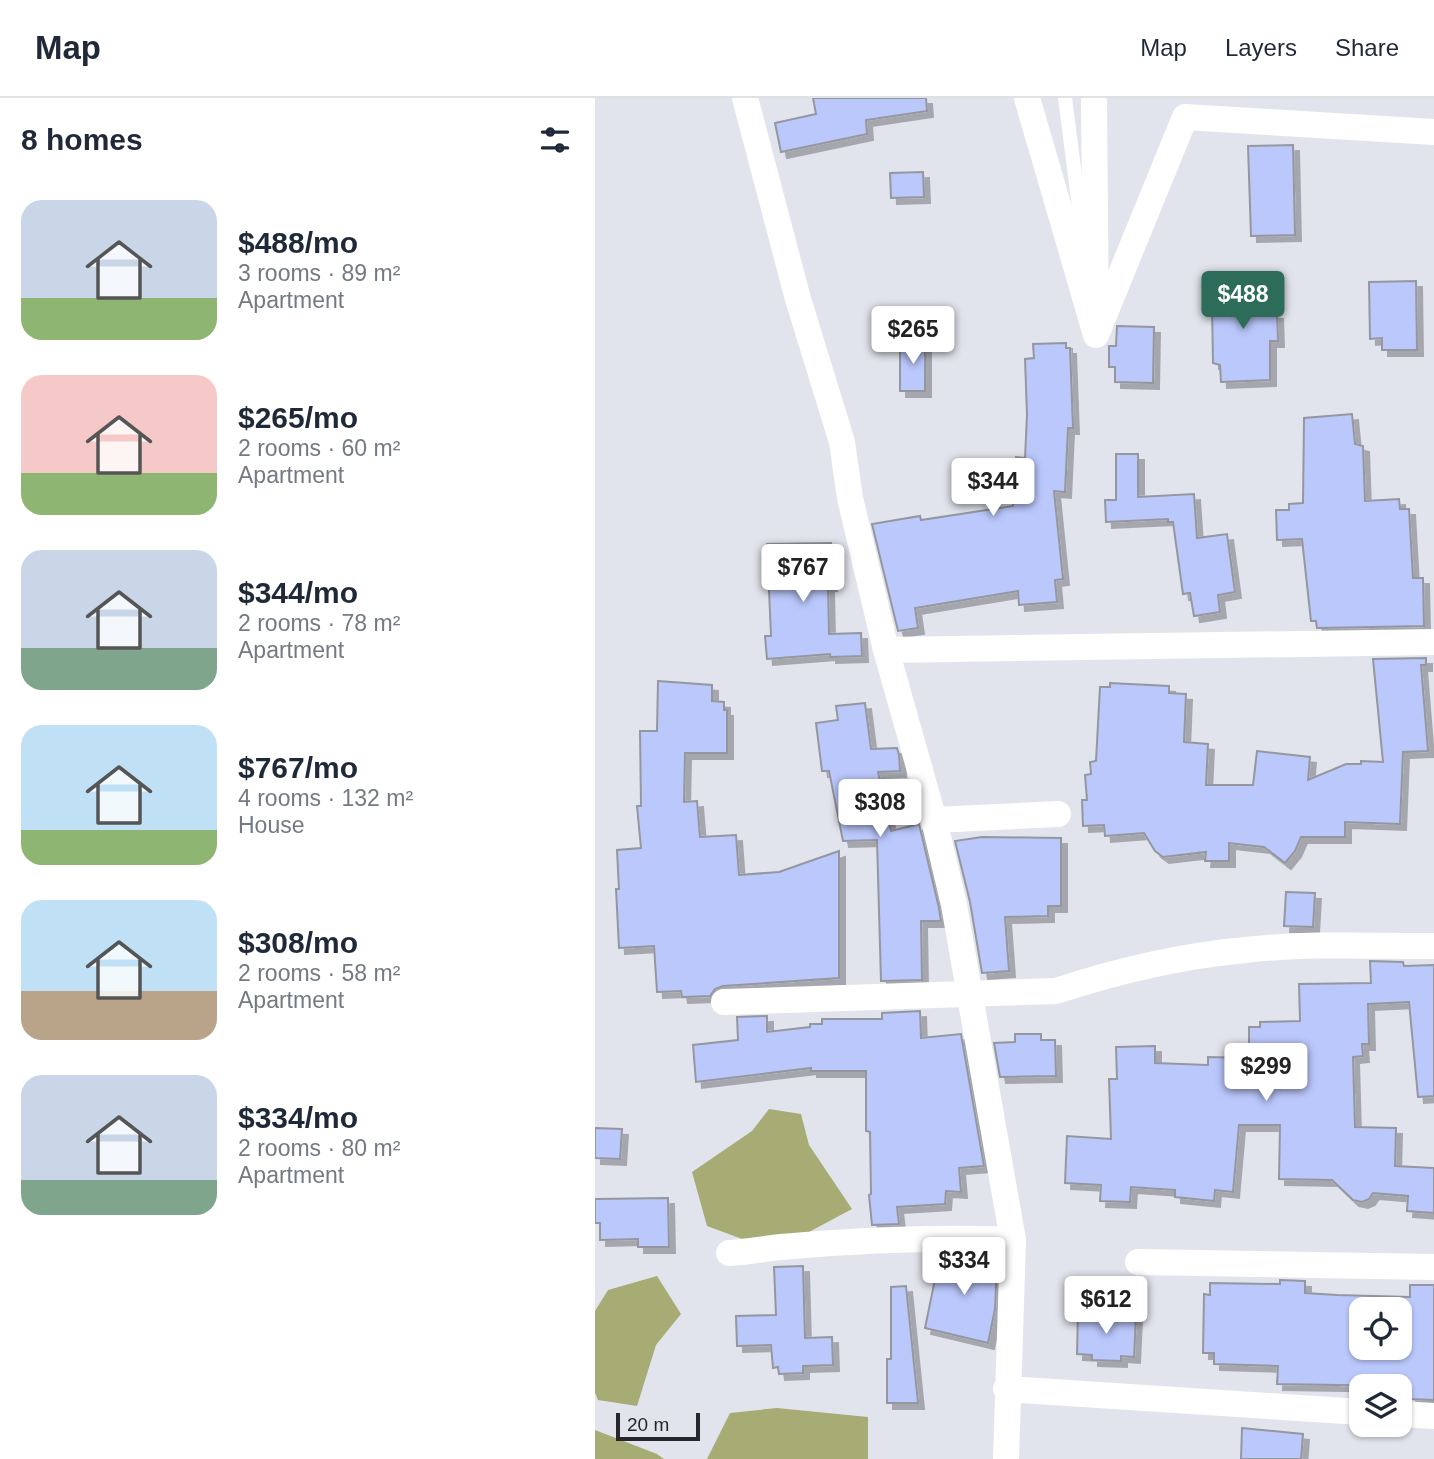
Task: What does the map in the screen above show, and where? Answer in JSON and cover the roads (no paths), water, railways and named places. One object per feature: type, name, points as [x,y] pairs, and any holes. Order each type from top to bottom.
[{"type":"street","points":[[745,98],[797,299],[842,442],[850,498],[886,650],[934,820],[954,905],[1013,1240],[1006,1389],[1006,1459]]},
{"type":"street","points":[[1027,98],[1095,335]]},
{"type":"street","points":[[1094,98],[1095,335]]},
{"type":"street","points":[[1095,335],[1185,117],[1434,132]]},
{"type":"street","points":[[886,650],[1434,642]]},
{"type":"street","points":[[934,820],[1058,814]]},
{"type":"street","points":[[724,1002],[1056,990],[1157,963],[1245,950],[1434,946]]},
{"type":"street","points":[[729,1253],[790,1246],[940,1237],[1013,1240]]},
{"type":"street","points":[[1138,1262],[1434,1267]]},
{"type":"street","points":[[1006,1389],[1349,1411]]},
{"type":"street","points":[[1412,1415],[1434,1416]]},
{"type":"lane","points":[[1065,98],[1095,335]]}]
